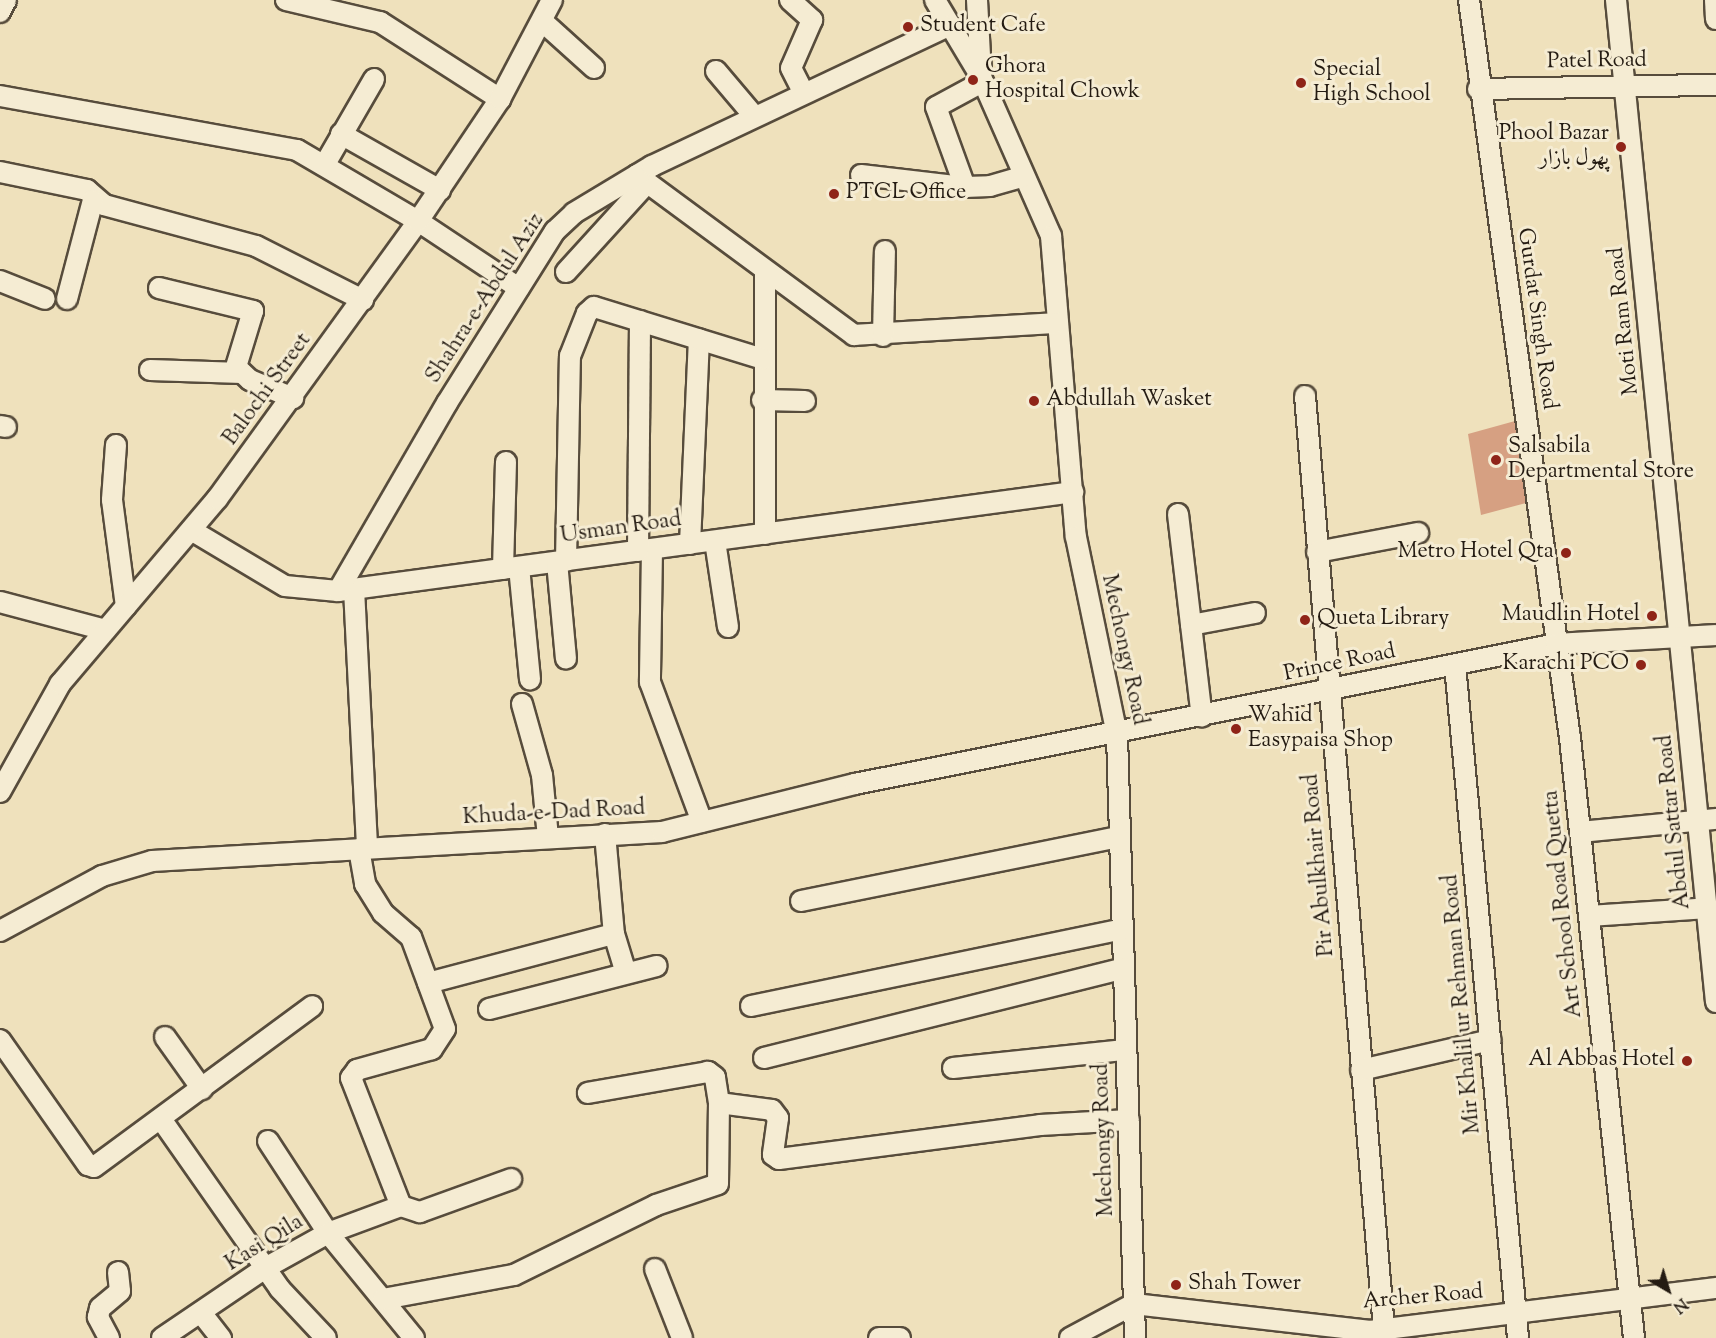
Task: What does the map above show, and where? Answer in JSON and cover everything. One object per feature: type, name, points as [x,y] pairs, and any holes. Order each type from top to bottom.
[{"type":"street","points":[[0,12],[6,0]]},
{"type":"street","points":[[286,0],[380,22],[500,99]]},
{"type":"street","name":"Balochi Street","points":[[0,792],[60,684],[191,530],[293,398],[440,190],[500,99],[552,0]]},
{"type":"street","points":[[790,0],[812,20],[791,68],[804,93]]},
{"type":"street","name":"Mechongy Road","points":[[935,0],[982,80],[1051,236],[1078,548],[1117,735],[1118,837],[1123,929],[1135,1338]]},
{"type":"street","points":[[965,187],[936,107],[982,80],[977,0]]},
{"type":"street","name":"Gurdat Singh Road","points":[[1469,0],[1479,89],[1556,644]]},
{"type":"street","name":"Moti Ram Road","points":[[1616,0],[1680,637]]},
{"type":"street","points":[[1715,0],[1716,19]]},
{"type":"street","points":[[542,21],[594,68]]},
{"type":"street","name":"Shahra-e-Abdul Aziz","points":[[346,590],[519,288],[555,231],[754,116],[950,25]]},
{"type":"street","points":[[716,71],[754,116]]},
{"type":"street","points":[[325,164],[374,79]]},
{"type":"street","name":"Patel Road","points":[[1479,89],[1716,85]]},
{"type":"street","points":[[0,96],[297,150],[325,164],[418,221],[519,288]]},
{"type":"street","points":[[341,134],[440,190]]},
{"type":"street","points":[[0,172],[87,190],[93,200],[256,246],[363,300]]},
{"type":"street","points":[[861,175],[965,187],[1024,176]]},
{"type":"street","points":[[566,272],[642,179],[854,335],[883,336],[1057,322]]},
{"type":"street","points":[[67,299],[93,200]]},
{"type":"street","points":[[883,336],[885,251]]},
{"type":"street","points":[[765,271],[762,400],[765,534]]},
{"type":"street","points":[[0,281],[45,299]]},
{"type":"street","points":[[159,288],[253,311],[236,367],[242,373],[293,398]]},
{"type":"street","points":[[566,659],[561,561],[570,356],[582,319],[594,307],[763,359]]},
{"type":"street","points":[[640,321],[650,682],[702,822]]},
{"type":"street","points":[[690,544],[699,339]]},
{"type":"street","points":[[150,370],[242,373]]},
{"type":"street","name":"Pir Abulkhair Road","points":[[1305,396],[1384,1329]]},
{"type":"street","points":[[762,400],[805,400]]},
{"type":"street","points":[[116,445],[112,500],[126,606]]},
{"type":"street","points":[[506,462],[511,568],[531,680]]},
{"type":"street","name":"Usman Road","points":[[191,530],[285,586],[346,590],[1073,492]]},
{"type":"street","points":[[1178,514],[1202,717]]},
{"type":"street","points":[[1317,552],[1418,533]]},
{"type":"street","points":[[715,541],[728,627]]},
{"type":"street","points":[[346,590],[366,884],[383,913],[411,937],[445,1029],[442,1038],[432,1048],[357,1070],[351,1078],[401,1206],[420,1212],[511,1179]]},
{"type":"street","points":[[0,602],[105,630]]},
{"type":"street","points":[[1191,625],[1255,613]]},
{"type":"street","name":"Prince Road","points":[[1117,735],[1556,644],[1716,635]]},
{"type":"street","name":"Abdul Sattar Road","points":[[1680,637],[1707,819],[1716,1002]]},
{"type":"street","name":"Art School Road Quetta","points":[[1556,644],[1580,832],[1634,1338]]},
{"type":"street","name":"Mir Khalil ur Rehman Road","points":[[1455,665],[1518,1338]]},
{"type":"street","points":[[522,704],[542,775],[548,837]]},
{"type":"street","name":"Khuda-e-Dad Road","points":[[0,931],[102,876],[152,861],[662,832],[855,784],[1117,735]]},
{"type":"street","points":[[1580,832],[1707,819]]},
{"type":"street","points":[[605,834],[614,934],[625,971]]},
{"type":"street","points":[[801,901],[1118,837]]},
{"type":"street","points":[[1589,916],[1711,912]]},
{"type":"street","points":[[751,1006],[1123,929]]},
{"type":"street","points":[[428,983],[614,934]]},
{"type":"street","points":[[489,1009],[625,971],[657,966]]},
{"type":"street","points":[[764,1058],[1124,968]]},
{"type":"street","points":[[0,1040],[88,1166],[99,1165],[312,1006]]},
{"type":"street","points":[[165,1037],[202,1089]]},
{"type":"street","points":[[1361,1070],[1491,1040]]},
{"type":"street","points":[[953,1068],[1125,1050]]},
{"type":"street","points":[[383,1299],[514,1275],[656,1204],[718,1184],[719,1103],[715,1077],[708,1072],[588,1093]]},
{"type":"street","points":[[719,1103],[772,1110],[778,1118],[773,1155],[780,1159],[1040,1125],[1129,1120]]},
{"type":"street","points":[[161,1119],[267,1267],[326,1338]]},
{"type":"street","points":[[268,1142],[328,1233],[414,1338]]},
{"type":"street","name":"Kasi Qila","points":[[162,1338],[202,1314],[267,1267],[328,1233],[401,1206]]},
{"type":"street","points":[[655,1269],[682,1338]]},
{"type":"street","points":[[109,1338],[99,1317],[100,1308],[120,1291],[118,1272]]},
{"type":"street","name":"Archer Road","points":[[1134,1304],[1384,1329],[1716,1288]]},
{"type":"street","points":[[1071,1338],[1134,1304]]},
{"type":"street","points":[[202,1314],[221,1338]]},
{"type":"street","points":[[879,1338],[900,1338]]},
{"type":"building","name":"Salsabila Departmental Store","points":[[1515,421],[1526,503],[1481,515],[1468,434]]},
{"type":"place","name":"Student Cafe","points":[[908,27]]},
{"type":"place","name":"Ghora Hospital Chowk","points":[[973,80]]},
{"type":"place","name":"Special High School","points":[[1301,83]]},
{"type":"place","name":"Phool Bazar پھول بازار","points":[[1621,147]]},
{"type":"place","name":"PTCL Office","points":[[834,194]]},
{"type":"place","name":"Abdullah Wasket","points":[[1034,401]]},
{"type":"place","name":"Salsabila Departmental Store","points":[[1496,460]]},
{"type":"place","name":"Metro Hotel Qta","points":[[1566,553]]},
{"type":"place","name":"Maudlin Hotel","points":[[1652,616]]},
{"type":"place","name":"Queta Library","points":[[1305,620]]},
{"type":"place","name":"Karachi PCO","points":[[1641,665]]},
{"type":"place","name":"Wahid Easypaisa Shop","points":[[1236,729]]},
{"type":"place","name":"Al Abbas Hotel","points":[[1687,1061]]},
{"type":"place","name":"Shah Tower","points":[[1176,1285]]}]
